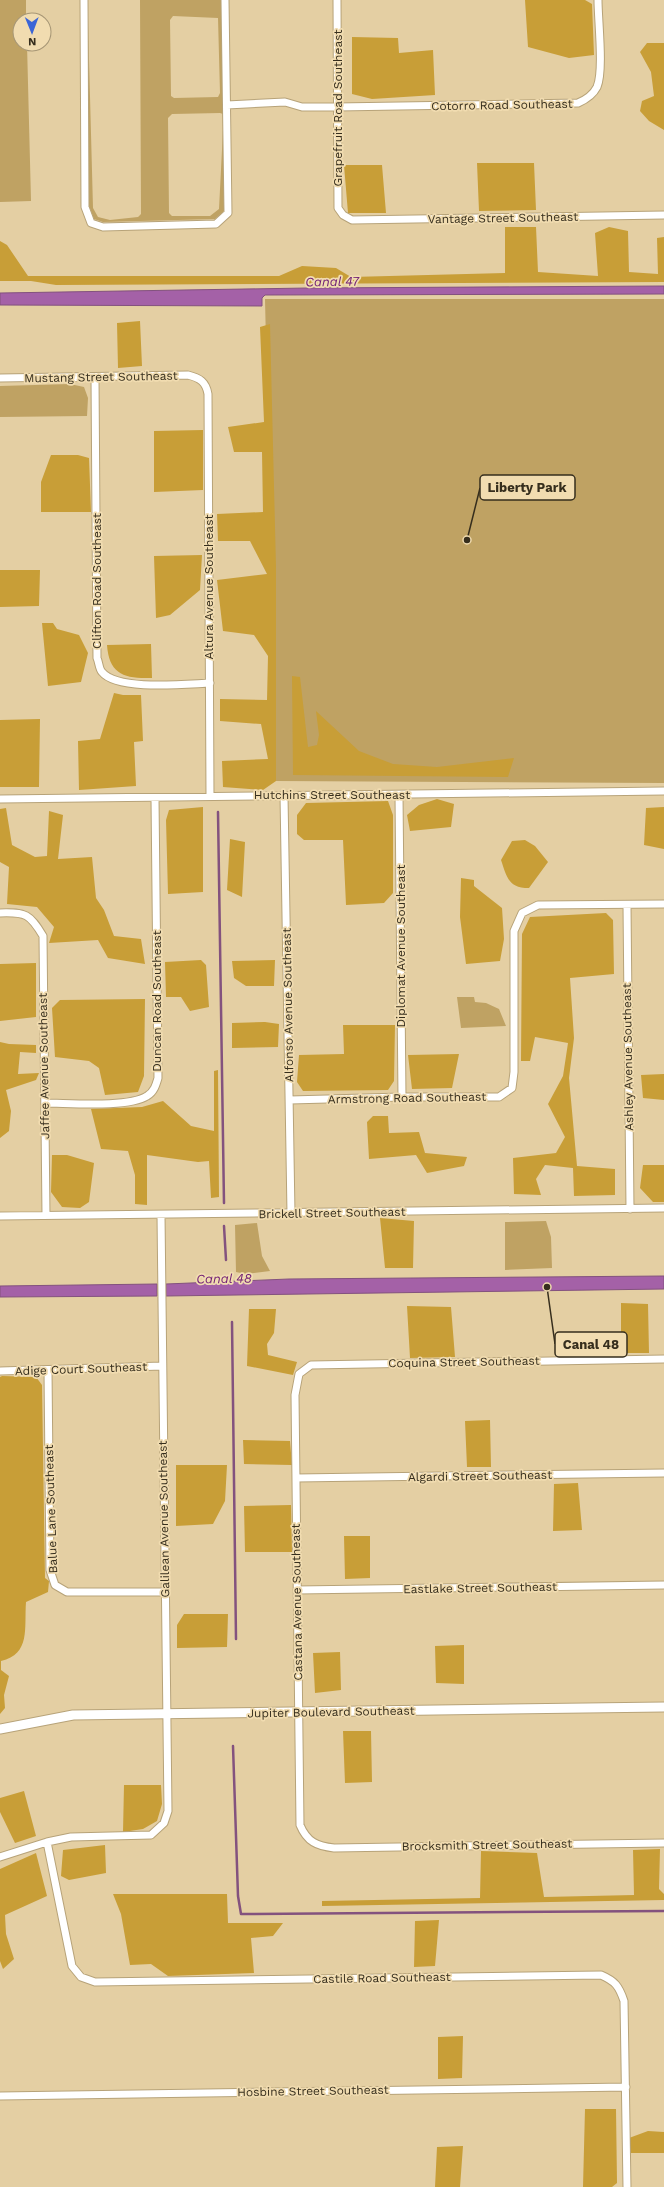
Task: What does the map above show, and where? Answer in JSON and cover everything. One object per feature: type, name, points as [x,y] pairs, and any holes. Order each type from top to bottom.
[{"type":"street","points":[[84,0],[85,207],[90,223],[103,227],[216,224],[228,213],[226,0]]},
{"type":"street","name":"Grapefruit Road Southeast","points":[[337,0],[338,208],[343,215]]},
{"type":"street","name":"Cotorro Road Southeast","points":[[227,105],[286,102],[302,107],[570,105],[578,103],[594,92],[598,86],[600,73],[598,0]]},
{"type":"street","name":"Vantage Street Southeast","points":[[343,215],[352,220],[664,215]]},
{"type":"street","name":"Mustang Street Southeast","points":[[0,378],[188,375],[201,380]]},
{"type":"street","name":"Clifton Road Southeast","points":[[95,377],[97,658],[101,672],[113,681],[128,684],[210,683]]},
{"type":"street","name":"Altura Avenue Southeast","points":[[201,380],[206,386],[208,394],[210,796]]},
{"type":"street","name":"Hutchins Street Southeast","points":[[0,799],[664,791]]},
{"type":"street","name":"Diplomat Avenue Southeast","points":[[399,795],[402,1097]]},
{"type":"street","name":"Alfonso Avenue Southeast","points":[[284,796],[291,1213]]},
{"type":"street","name":"Duncan Road Southeast","points":[[45,1103],[126,1103],[148,1096],[155,1088],[158,1078],[155,798]]},
{"type":"street","name":"Armstrong Road Southeast","points":[[290,1100],[402,1097],[499,1097],[512,1088],[514,1072],[514,932],[522,913],[538,905],[664,904]]},
{"type":"street","name":"Ashley Avenue Southeast","points":[[627,905],[630,1209]]},
{"type":"street","name":"Jaffee Avenue Southeast","points":[[0,913],[18,912],[33,919],[43,936],[46,1215]]},
{"type":"street","name":"Brickell Street Southeast","points":[[0,1216],[664,1208]]},
{"type":"street","name":"Galilean Avenue Southeast","points":[[47,1842],[71,1837],[141,1836],[151,1834],[164,1823],[168,1811],[164,1592],[161,1215]]},
{"type":"street","name":"Coquina Street Southeast","points":[[311,1365],[664,1359]]},
{"type":"street","name":"Castana Avenue Southeast","points":[[311,1365],[299,1374],[295,1395],[296,1590],[300,1825],[304,1835],[311,1842]]},
{"type":"street","name":"Adige Court Southeast","points":[[0,1371],[162,1366]]},
{"type":"street","name":"Balue Lane Southeast","points":[[48,1370],[50,1570],[55,1585],[67,1592],[164,1592]]},
{"type":"street","name":"Algardi Street Southeast","points":[[296,1478],[664,1473]]},
{"type":"street","name":"Eastlake Street Southeast","points":[[296,1590],[664,1585]]},
{"type":"street","name":"Jupiter Boulevard Southeast","points":[[0,1729],[73,1715],[664,1707]]},
{"type":"street","points":[[0,1857],[47,1842]]},
{"type":"street","name":"Castile Road Southeast","points":[[47,1842],[72,1966],[81,1977],[95,1982],[601,1975],[612,1980],[620,1987],[624,2001],[627,2187]]},
{"type":"street","name":"Brocksmith Street Southeast","points":[[311,1842],[319,1846],[334,1848],[664,1843]]},
{"type":"street","name":"Hosbine Street Southeast","points":[[0,2096],[626,2087]]},
{"type":"shaded area","points":[[0,0],[26,0],[26,12],[12,12],[12,52],[27,52],[31,201],[0,202]]},
{"type":"shaded area","points":[[140,0],[221,0],[223,114],[172,114],[168,118],[169,213],[172,216],[210,216],[219,209],[223,130],[224,211],[215,219],[103,222],[94,219],[89,206],[88,22],[93,208],[98,217],[110,220],[138,217],[141,214]],"holes":[[[173,16],[218,18],[220,93],[218,97],[174,98],[171,96],[170,20]]]},
{"type":"shaded area","points":[[525,0],[585,0],[592,4],[594,55],[569,58],[528,47]]},
{"type":"shaded area","points":[[352,37],[398,38],[399,53],[433,50],[435,95],[372,99],[352,94]]},
{"type":"shaded area","points":[[647,43],[664,43],[664,130],[649,121],[640,111],[642,101],[654,96],[651,72],[640,52]]},
{"type":"shaded area","points":[[477,163],[534,163],[536,210],[479,211]]},
{"type":"shaded area","points":[[344,165],[382,165],[386,213],[348,213]]},
{"type":"shaded area","points":[[505,227],[536,227],[538,272],[598,276],[595,233],[609,227],[628,231],[629,272],[658,274],[657,238],[664,237],[664,282],[56,285],[31,281],[0,281],[0,241],[7,245],[28,276],[279,276],[302,266],[336,268],[351,277],[505,273]]},
{"type":"shaded area","points":[[664,286],[664,294],[265,295],[262,298],[262,306],[0,305],[0,293],[308,288]]},
{"type":"shaded area","points":[[265,299],[664,299],[664,783],[276,781]]},
{"type":"shaded area","points":[[140,321],[142,366],[118,368],[117,323]]},
{"type":"shaded area","points":[[270,324],[276,567],[276,781],[263,790],[223,787],[222,761],[268,759],[261,724],[220,721],[220,699],[267,700],[268,656],[254,635],[223,631],[217,580],[267,574],[250,541],[218,541],[217,514],[263,512],[262,452],[234,452],[228,427],[264,422],[260,327]]},
{"type":"shaded area","points":[[70,384],[84,387],[88,398],[87,416],[0,417],[0,386]]},
{"type":"shaded area","points":[[203,430],[203,490],[154,492],[154,431]]},
{"type":"shaded area","points":[[51,455],[78,455],[89,458],[91,512],[41,512],[41,482]]},
{"type":"shaded area","points":[[202,555],[200,590],[170,615],[156,618],[154,556]]},
{"type":"shaded area","points":[[0,570],[40,570],[39,606],[0,607]]},
{"type":"shaded area","points":[[42,623],[53,623],[57,629],[79,635],[88,653],[81,682],[48,686]]},
{"type":"shaded area","points":[[151,644],[152,678],[126,676],[120,673],[111,663],[108,655],[107,645]]},
{"type":"shaded area","points":[[292,676],[300,677],[308,747],[317,745],[319,735],[316,711],[359,751],[393,764],[437,767],[514,758],[508,777],[293,775]]},
{"type":"shaded area","points":[[114,693],[123,695],[141,695],[143,741],[134,742],[136,786],[79,790],[78,741],[100,739]]},
{"type":"shaded area","points":[[40,719],[39,787],[0,787],[0,720]]},
{"type":"shaded area","points":[[437,799],[454,804],[451,827],[410,831],[407,815],[419,805]]},
{"type":"shaded area","points":[[388,801],[393,815],[393,893],[384,903],[346,905],[343,840],[304,840],[297,834],[297,815],[306,803]]},
{"type":"shaded area","points":[[203,807],[203,892],[168,894],[166,820],[169,810]]},
{"type":"shaded area","points":[[664,807],[664,849],[644,845],[646,808]]},
{"type":"shaded area","points":[[6,808],[12,845],[35,857],[47,856],[49,811],[63,815],[58,859],[92,857],[96,898],[104,910],[114,936],[141,939],[145,964],[108,958],[98,940],[49,943],[54,927],[37,907],[7,904],[9,867],[0,862],[0,809]]},
{"type":"shaded area","points":[[230,839],[245,842],[242,897],[227,890]]},
{"type":"shaded area","points":[[525,840],[535,846],[548,862],[529,888],[522,888],[510,881],[501,860],[512,841]]},
{"type":"shaded area","points":[[461,878],[474,880],[474,886],[502,908],[504,939],[500,961],[466,964],[460,917]]},
{"type":"shaded area","points":[[606,913],[613,920],[614,974],[570,978],[574,1038],[569,1078],[577,1166],[615,1169],[615,1195],[574,1196],[573,1168],[545,1165],[536,1179],[541,1195],[514,1194],[513,1158],[556,1153],[565,1137],[548,1104],[563,1076],[568,1043],[535,1037],[530,1061],[521,1061],[522,934],[530,917]]},
{"type":"shaded area","points":[[201,960],[206,965],[209,1007],[190,1011],[181,997],[166,997],[165,962]]},
{"type":"shaded area","points":[[275,960],[274,986],[246,986],[234,978],[232,961]]},
{"type":"shaded area","points":[[36,963],[36,1017],[0,1021],[0,964]]},
{"type":"shaded area","points":[[457,997],[474,997],[475,1002],[486,1003],[499,1009],[506,1026],[461,1028]]},
{"type":"shaded area","points":[[145,999],[144,1076],[138,1092],[105,1095],[99,1068],[89,1061],[55,1057],[52,1008],[60,1000]]},
{"type":"shaded area","points":[[265,1022],[279,1024],[278,1047],[232,1048],[232,1023]]},
{"type":"shaded area","points":[[343,1025],[395,1025],[394,1081],[388,1090],[303,1091],[297,1082],[299,1055],[344,1054]]},
{"type":"shaded area","points":[[0,1042],[9,1044],[36,1045],[36,1053],[20,1052],[18,1074],[39,1073],[36,1080],[6,1090],[11,1111],[9,1131],[0,1138]]},
{"type":"shaded area","points":[[459,1054],[452,1088],[412,1089],[408,1055]]},
{"type":"shaded area","points":[[218,1070],[219,1197],[211,1198],[209,1161],[198,1162],[147,1155],[147,1205],[135,1204],[135,1175],[128,1151],[101,1149],[91,1109],[142,1107],[163,1101],[191,1126],[214,1131],[214,1071]]},
{"type":"shaded area","points":[[664,1074],[664,1100],[643,1098],[641,1075]]},
{"type":"shaded area","points":[[373,1116],[388,1116],[389,1133],[419,1132],[425,1153],[467,1157],[464,1166],[427,1173],[416,1155],[369,1159],[367,1122]]},
{"type":"shaded area","points":[[52,1155],[67,1155],[94,1163],[89,1202],[80,1208],[62,1207],[51,1192]]},
{"type":"shaded area","points":[[643,1165],[664,1165],[664,1202],[653,1202],[640,1188]]},
{"type":"shaded area","points":[[380,1218],[414,1221],[413,1268],[385,1268]]},
{"type":"shaded area","points":[[546,1221],[551,1237],[552,1268],[505,1270],[505,1222]]},
{"type":"shaded area","points":[[257,1223],[262,1256],[270,1271],[246,1274],[236,1272],[235,1225]]},
{"type":"shaded area","points":[[664,1276],[664,1289],[166,1296],[166,1284],[289,1279]]},
{"type":"shaded area","points":[[157,1284],[157,1296],[0,1297],[0,1286]]},
{"type":"shaded area","points":[[621,1303],[648,1304],[649,1353],[621,1353]]},
{"type":"shaded area","points":[[407,1306],[451,1307],[455,1357],[410,1358]]},
{"type":"shaded area","points":[[249,1309],[276,1309],[274,1333],[267,1344],[268,1355],[297,1362],[293,1375],[247,1366]]},
{"type":"shaded area","points":[[0,1377],[36,1377],[42,1385],[45,1578],[49,1581],[48,1592],[26,1602],[25,1630],[22,1646],[11,1658],[1,1661],[1,1670],[9,1676],[4,1695],[5,1708],[0,1714]]},
{"type":"shaded area","points":[[490,1420],[491,1467],[467,1467],[465,1421]]},
{"type":"shaded area","points":[[243,1440],[290,1441],[292,1465],[244,1464]]},
{"type":"shaded area","points":[[176,1465],[227,1465],[225,1501],[213,1524],[176,1526]]},
{"type":"shaded area","points":[[578,1483],[582,1530],[553,1531],[554,1484]]},
{"type":"shaded area","points":[[291,1505],[292,1552],[245,1552],[244,1506]]},
{"type":"shaded area","points":[[344,1536],[370,1536],[370,1578],[345,1579]]},
{"type":"shaded area","points":[[184,1614],[228,1614],[227,1647],[177,1648],[177,1625]]},
{"type":"shaded area","points":[[464,1645],[464,1684],[436,1683],[435,1646]]},
{"type":"shaded area","points":[[340,1652],[341,1690],[315,1693],[313,1653]]},
{"type":"shaded area","points":[[343,1731],[371,1731],[372,1782],[345,1783]]},
{"type":"shaded area","points":[[124,1785],[161,1785],[162,1804],[157,1821],[143,1829],[123,1832]]},
{"type":"shaded area","points":[[24,1791],[36,1836],[15,1843],[0,1812],[0,1798]]},
{"type":"shaded area","points":[[105,1845],[106,1873],[69,1880],[61,1876],[63,1850]]},
{"type":"shaded area","points":[[660,1849],[659,1889],[664,1894],[664,1900],[322,1906],[322,1901],[480,1898],[481,1851],[537,1853],[544,1897],[634,1895],[633,1850]]},
{"type":"shaded area","points":[[36,1853],[47,1896],[5,1915],[6,1934],[14,1959],[3,1969],[0,1961],[0,1869]]},
{"type":"shaded area","points":[[113,1894],[227,1894],[228,1923],[283,1923],[273,1936],[251,1938],[254,1973],[168,1976],[151,1964],[130,1965],[121,1914]]},
{"type":"shaded area","points":[[439,1920],[435,1966],[414,1967],[415,1921]]},
{"type":"shaded area","points":[[463,2036],[462,2078],[438,2079],[438,2037]]},
{"type":"shaded area","points":[[585,2109],[616,2109],[617,2183],[612,2187],[583,2187]]},
{"type":"shaded area","points":[[648,2131],[664,2132],[664,2153],[631,2153],[629,2138]]},
{"type":"shaded area","points":[[463,2146],[460,2187],[435,2187],[437,2147]]},
{"type":"waterway","points":[[218,812],[224,1203]]},
{"type":"waterway","points":[[224,1226],[226,1260]]},
{"type":"waterway","points":[[232,1322],[236,1639]]},
{"type":"waterway","points":[[233,1746],[238,1896],[241,1914],[664,1911]]},
{"type":"place","name":"Liberty Park","points":[[467,540]]},
{"type":"place","name":"Canal 48","points":[[547,1287]]},
{"type":"water label","name":"Canal 47","points":[[332,281]]}]
